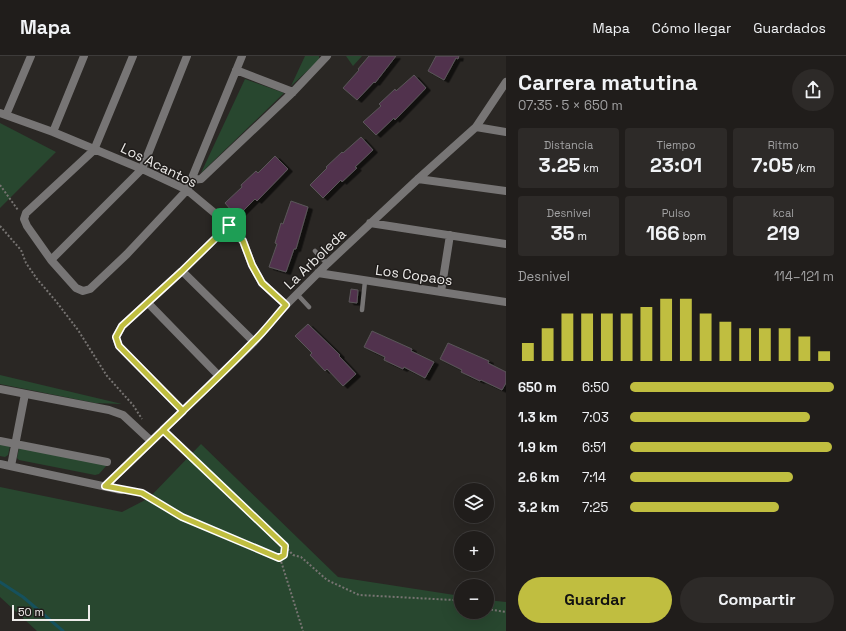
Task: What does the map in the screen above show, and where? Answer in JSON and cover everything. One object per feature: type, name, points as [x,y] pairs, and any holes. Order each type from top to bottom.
[{"type":"street","points":[[3,114],[31,56]]},
{"type":"street","points":[[53,132],[84,56]]},
{"type":"street","points":[[133,56],[94,150],[26,213],[24,220],[51,260],[76,288],[83,291],[90,289],[127,254],[187,190],[242,56]]},
{"type":"street","points":[[51,260],[142,169],[187,56]]},
{"type":"street","points":[[191,180],[201,179],[293,92],[328,56]]},
{"type":"street","points":[[236,70],[293,92]]},
{"type":"street","name":"La Arboleda","points":[[105,486],[254,342],[286,305],[327,264],[418,178],[476,127],[506,82]]},
{"type":"street","name":"Los Acantos","points":[[3,114],[53,132],[142,169],[187,190],[231,228],[243,241],[252,265],[262,283],[286,305]]},
{"type":"street","points":[[476,127],[506,132]]},
{"type":"street","points":[[418,178],[506,191]]},
{"type":"street","points":[[370,223],[506,244]]},
{"type":"street","points":[[183,411],[119,346],[116,337],[122,326],[231,228]]},
{"type":"street","points":[[441,292],[450,235]]},
{"type":"street","points":[[182,271],[254,342]]},
{"type":"street","name":"Los Copaos","points":[[318,273],[506,302]]},
{"type":"street","points":[[148,303],[218,376]]},
{"type":"street","points":[[0,389],[109,410],[123,415],[151,441]]},
{"type":"street","points":[[11,466],[26,394]]},
{"type":"street","points":[[0,441],[107,462]]},
{"type":"street","points":[[0,464],[121,490]]},
{"type":"lane","points":[[231,228],[243,222]]},
{"type":"lane","points":[[315,251],[327,264]]},
{"type":"lane","points":[[362,310],[365,281]]},
{"type":"lane","points":[[297,294],[309,307]]},
{"type":"path","points":[[0,185],[24,220]]},
{"type":"path","points":[[0,226],[21,250],[26,263],[37,280],[55,300],[78,330],[106,376],[133,405],[143,421]]},
{"type":"path","points":[[163,430],[293,555],[302,557],[327,580],[359,595],[454,600]]},
{"type":"path","points":[[121,490],[142,493],[182,517],[279,558],[303,631]]},
{"type":"path","points":[[279,558],[284,555],[285,546]]},
{"type":"path","points":[[494,610],[506,612]]},
{"type":"green space","points":[[305,56],[319,56],[319,60],[291,86]]},
{"type":"green space","points":[[346,56],[362,56],[353,66]]},
{"type":"green space","points":[[245,79],[284,93],[201,173]]},
{"type":"green space","points":[[0,123],[56,152],[0,208]]},
{"type":"green space","points":[[0,375],[122,404],[95,403],[0,384]]},
{"type":"green space","points":[[0,444],[10,446],[8,455],[5,457],[0,456]]},
{"type":"green space","points":[[201,444],[338,577],[454,595],[454,619],[494,619],[494,601],[506,602],[506,631],[37,631],[0,597],[0,487],[122,512],[149,498]]},
{"type":"green space","points":[[19,448],[107,465],[99,474],[95,475],[19,460],[17,458]]},
{"type":"building","points":[[369,56],[396,56],[375,83],[374,82],[357,100],[343,88]]},
{"type":"building","points":[[436,56],[459,56],[458,59],[456,58],[444,80],[428,71]]},
{"type":"building","points":[[414,75],[426,88],[395,120],[394,118],[376,135],[363,122],[381,106],[379,104],[395,89],[396,91]]},
{"type":"building","points":[[361,137],[373,150],[355,167],[357,168],[342,182],[341,180],[323,198],[310,185],[327,168],[326,167]]},
{"type":"building","points":[[275,156],[288,169],[257,201],[255,199],[237,217],[225,203],[242,187],[241,185],[256,171],[258,173]]},
{"type":"building","points":[[291,201],[308,207],[296,249],[294,249],[286,272],[269,267],[277,244],[275,243],[281,223],[283,224]]},
{"type":"building","points":[[351,289],[358,290],[357,303],[349,302]]},
{"type":"building","points":[[308,324],[340,355],[339,356],[356,374],[343,386],[327,369],[325,371],[310,355],[312,353],[295,336]]},
{"type":"building","points":[[372,331],[412,349],[411,351],[434,362],[425,378],[404,367],[403,369],[384,360],[385,357],[364,347]]},
{"type":"building","points":[[448,343],[489,361],[488,363],[506,372],[506,383],[502,390],[461,372],[462,370],[440,359]]},
{"type":"waterway","points":[[0,582],[23,597],[63,631]]},
{"type":"route","points":[[229,225],[122,326],[118,332],[116,337],[119,346],[183,411],[151,441],[105,486],[142,493],[182,517],[279,558],[284,555],[285,546],[163,430],[183,411],[218,376],[254,342],[286,305],[262,283],[252,265],[243,241],[229,225]]}]
